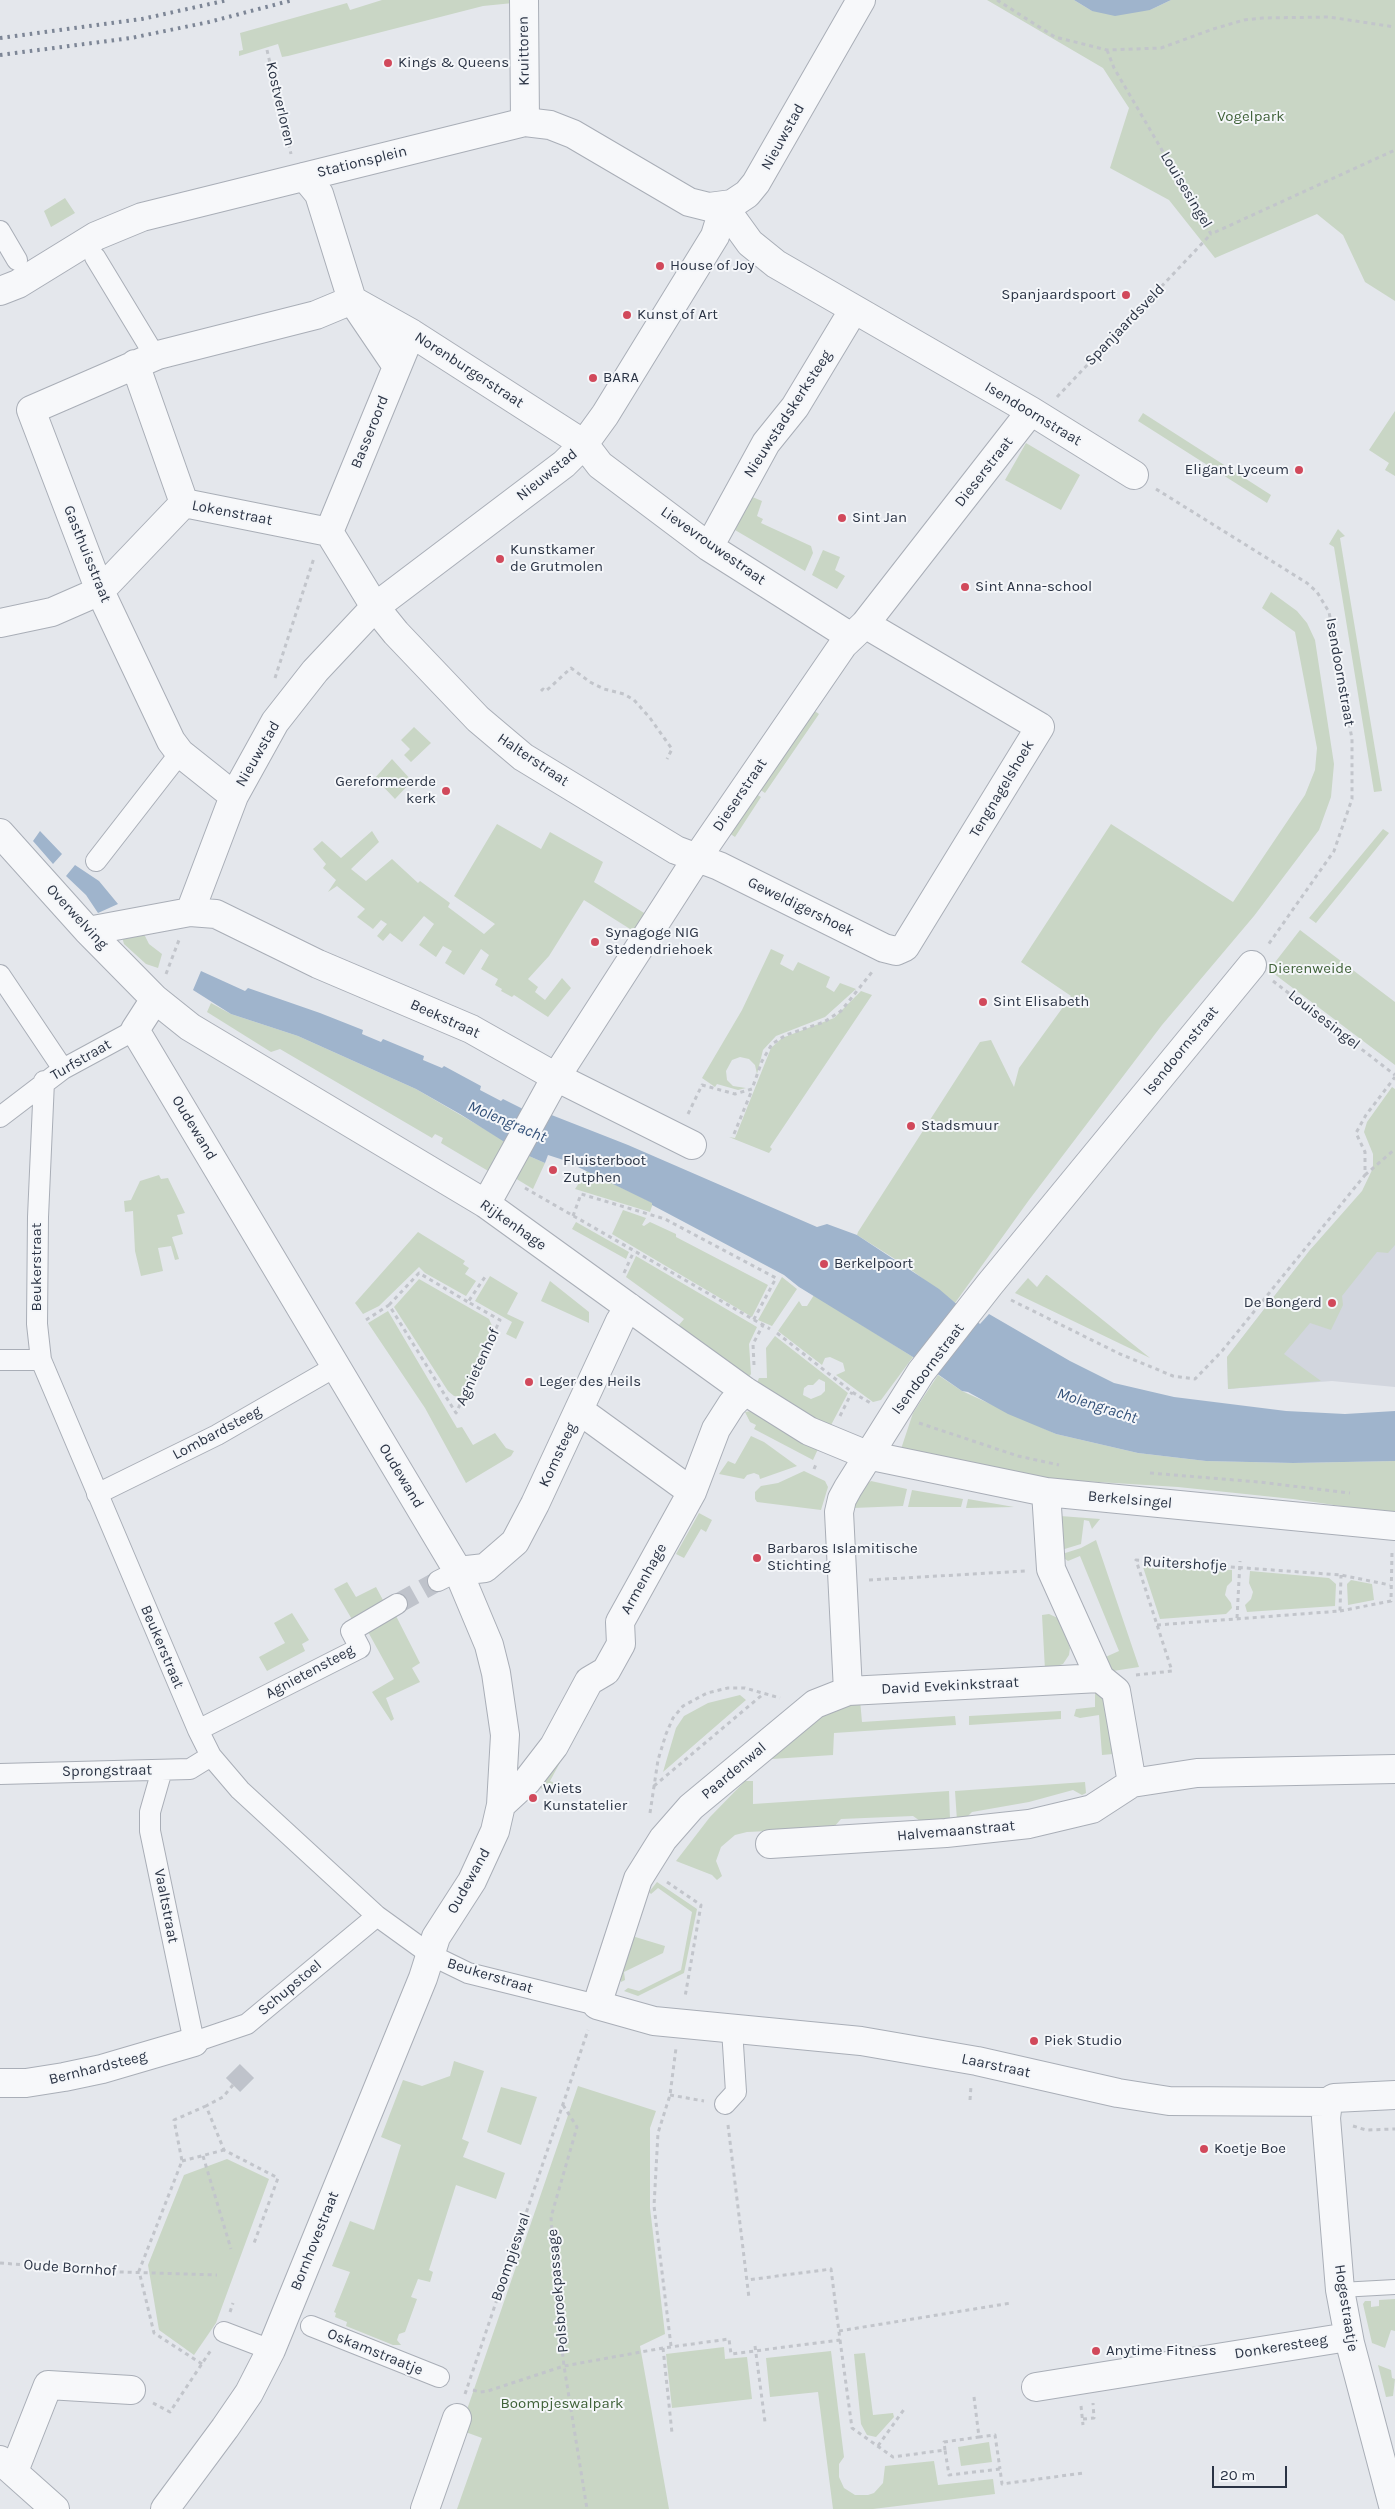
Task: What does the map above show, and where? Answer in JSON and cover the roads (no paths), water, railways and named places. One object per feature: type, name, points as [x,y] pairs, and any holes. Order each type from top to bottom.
[{"type":"street","name":"Kruittoren","points":[[524,0],[525,112]]},
{"type":"street","name":"Nieuwstad","points":[[190,912],[234,796],[275,722],[314,671],[375,607],[564,464],[584,444],[606,415],[715,236],[724,206],[740,200],[756,183],[861,0]]},
{"type":"street","name":"Stationsplein","points":[[0,291],[18,284],[96,236],[142,217],[299,168],[525,112],[550,126],[573,134],[689,202],[709,207],[724,206]]},
{"type":"street","points":[[299,168],[319,194],[352,300],[396,365]]},
{"type":"street","name":"Isendoornstraat","points":[[724,206],[740,231],[764,256],[1035,414],[1134,475]]},
{"type":"street","points":[[0,230],[17,260]]},
{"type":"street","points":[[95,258],[149,358],[184,503]]},
{"type":"street","name":"Norenburgerstraat","points":[[352,300],[411,333],[584,444]]},
{"type":"street","name":"Gasthuisstraat","points":[[234,796],[180,753],[171,741],[100,590],[31,410],[149,358],[316,315],[352,300]]},
{"type":"street","name":"Nieuwstadskerksteeg","points":[[709,547],[766,443],[795,407],[854,309]]},
{"type":"street","name":"Basseroord","points":[[326,532],[411,333]]},
{"type":"street","name":"Dieserstraat","points":[[486,1204],[556,1077],[697,858],[843,645],[858,631],[1035,414]]},
{"type":"street","name":"Lievevrouwestraat","points":[[584,444],[600,465],[709,547],[858,631]]},
{"type":"street","name":"Lokenstraat","points":[[0,623],[52,612],[100,590],[184,503],[326,532]]},
{"type":"street","points":[[326,532],[375,607]]},
{"type":"street","name":"Halterstraat","points":[[375,607],[396,633],[478,719],[523,757],[676,850],[697,858]]},
{"type":"street","name":"Tengnagelshoek","points":[[858,631],[1040,727],[894,947]]},
{"type":"street","points":[[96,862],[180,753]]},
{"type":"street","name":"Overwelving","points":[[5,849],[155,999]]},
{"type":"street","name":"Geweldigershoek","points":[[697,858],[720,866],[894,947]]},
{"type":"street","points":[[88,931],[190,912]]},
{"type":"street","name":"Beekstraat","points":[[190,912],[216,914],[318,964],[471,1029],[556,1077],[685,1141]]},
{"type":"street","name":"Isendoornstraat","points":[[867,1455],[922,1372],[1252,965]]},
{"type":"street","points":[[0,975],[63,1069]]},
{"type":"street","points":[[136,1030],[155,999]]},
{"type":"street","name":"Rijkenhage","points":[[155,999],[198,1031],[486,1204],[745,1391],[809,1431],[867,1455]]},
{"type":"street","name":"Turfstraat","points":[[0,1117],[44,1081],[136,1030]]},
{"type":"street","name":"Oudewand","points":[[136,1030],[335,1367],[448,1576],[489,1645],[496,1673],[504,1735],[501,1805],[495,1831],[485,1856],[472,1881],[436,1938],[431,1955]]},
{"type":"street","name":"Beukerstraat","points":[[44,1081],[38,1226],[37,1324],[41,1360],[198,1730],[211,1756],[240,1790],[377,1916],[431,1955],[468,1973],[597,2005]]},
{"type":"street","name":"Komsteeg","points":[[448,1576],[485,1568],[515,1542],[536,1504],[620,1321],[629,1307]]},
{"type":"street","points":[[0,1360],[41,1360]]},
{"type":"street","name":"Lombardsteeg","points":[[97,1494],[217,1436],[335,1367]]},
{"type":"street","name":"Armenhage","points":[[501,1805],[527,1781],[554,1746],[589,1681],[606,1671],[621,1644],[620,1622],[692,1492],[716,1429],[732,1404],[745,1391]]},
{"type":"street","points":[[579,1410],[692,1492]]},
{"type":"street","points":[[848,1691],[841,1582],[840,1512],[842,1500],[867,1455]]},
{"type":"street","name":"Berkelsingel","points":[[867,1455],[1046,1492],[1395,1526]]},
{"type":"street","points":[[1046,1492],[1051,1569],[1100,1678],[1116,1691],[1132,1783]]},
{"type":"street","name":"Agnietensteeg","points":[[198,1730],[360,1648],[351,1631],[397,1604]]},
{"type":"street","name":"David Evekinkstraat","points":[[848,1691],[1100,1678]]},
{"type":"street","name":"Paardenwal","points":[[597,2005],[638,1879],[652,1856],[691,1807],[816,1704],[848,1691]]},
{"type":"street","name":"Sprongstraat","points":[[0,1774],[190,1769],[211,1756]]},
{"type":"street","name":"Halvemaanstraat","points":[[770,1844],[946,1833],[1029,1824],[1092,1809],[1132,1783],[1197,1774],[1395,1769]]},
{"type":"street","name":"Vaaltstraat","points":[[162,1770],[150,1812],[150,1831],[194,2042]]},
{"type":"street","name":"Schupstoel","points":[[194,2042],[247,2024],[377,1916]]},
{"type":"street","name":"Bornhovestraat","points":[[165,2509],[249,2393],[271,2350],[297,2320],[431,1955]]},
{"type":"street","name":"Laarstraat","points":[[597,2005],[654,2021],[861,2041],[977,2061],[1118,2093],[1169,2101],[1327,2110],[1334,2098],[1395,2095]]},
{"type":"street","points":[[726,2104],[736,2092],[732,2029]]},
{"type":"street","name":"Bernhardsteeg","points":[[0,2083],[26,2083],[64,2077],[194,2042]]},
{"type":"street","name":"Hogestraatje","points":[[1327,2110],[1340,2290],[1348,2337],[1394,2508]]},
{"type":"street","name":"Oskamstraatje","points":[[297,2320],[439,2378]]},
{"type":"street","points":[[224,2332],[271,2350]]},
{"type":"street","name":"Donkeresteeg","points":[[1036,2387],[1348,2337]]},
{"type":"street","points":[[55,2509],[7,2465],[48,2385],[131,2390]]},
{"type":"street","points":[[425,2509],[457,2418]]},
{"type":"lane","points":[[1340,2290],[1395,2287]]},
{"type":"water","points":[[1074,0],[1171,0],[1150,10],[1115,16],[1092,11]]},
{"type":"water","points":[[40,831],[62,854],[53,864],[33,841]]},
{"type":"water","points":[[75,865],[99,881],[118,904],[98,913],[86,895],[66,876]]},
{"type":"water","name":"Molengracht","points":[[201,971],[245,991],[248,988],[320,1013],[363,1030],[362,1034],[381,1042],[383,1039],[424,1056],[423,1060],[442,1068],[444,1066],[481,1086],[480,1090],[501,1101],[503,1099],[523,1109],[527,1100],[549,1111],[549,1114],[628,1145],[817,1227],[827,1224],[857,1235],[939,1289],[980,1324],[989,1314],[1070,1361],[1114,1383],[1174,1397],[1286,1411],[1345,1414],[1395,1411],[1395,1461],[1293,1463],[1206,1461],[1138,1453],[1056,1434],[1008,1414],[968,1392],[962,1391],[913,1357],[799,1287],[784,1275],[652,1205],[652,1203],[578,1167],[579,1165],[548,1155],[545,1163],[522,1153],[416,1089],[298,1036],[231,1014],[193,990]]},
{"type":"tunnel","points":[[397,1604],[438,1581]]},
{"type":"tunnel","points":[[233,2085],[247,2071]]},
{"type":"railway","points":[[0,38],[142,19],[228,0]]},
{"type":"railway","points":[[0,55],[131,38],[209,22],[293,0]]},
{"type":"place","name":"Kings & Queens","points":[[388,63]]},
{"type":"place","name":"House of Joy","points":[[660,266]]},
{"type":"place","name":"Spanjaardspoort","points":[[1126,295]]},
{"type":"place","name":"Kunst of Art","points":[[627,315]]},
{"type":"place","name":"BARA","points":[[593,378]]},
{"type":"place","name":"Eligant Lyceum","points":[[1299,470]]},
{"type":"place","name":"Sint Jan","points":[[842,518]]},
{"type":"place","name":"Kunstkamer de Grutmolen","points":[[500,559]]},
{"type":"place","name":"Sint Anna-school","points":[[965,587]]},
{"type":"place","name":"Gereformeerde kerk","points":[[446,791]]},
{"type":"place","name":"Synagoge NIG Stedendriehoek","points":[[595,942]]},
{"type":"place","name":"Sint Elisabeth","points":[[983,1002]]},
{"type":"place","name":"Stadsmuur","points":[[911,1126]]},
{"type":"place","name":"Fluisterboot Zutphen","points":[[553,1170]]},
{"type":"place","name":"Berkelpoort","points":[[824,1264]]},
{"type":"place","name":"De Bongerd","points":[[1332,1303]]},
{"type":"place","name":"Leger des Heils","points":[[529,1382]]},
{"type":"place","name":"Barbaros Islamitische Stichting","points":[[757,1558]]},
{"type":"place","name":"Wiets Kunstatelier","points":[[533,1798]]},
{"type":"place","name":"Piek Studio","points":[[1034,2041]]},
{"type":"place","name":"Koetje Boe","points":[[1204,2149]]},
{"type":"place","name":"Anytime Fitness","points":[[1096,2351]]},
{"type":"park label","name":"Vogelpark","points":[[1251,117]]},
{"type":"park label","name":"Dierenweide","points":[[1310,969]]},
{"type":"park label","name":"Boompjeswalpark","points":[[562,2404]]}]
